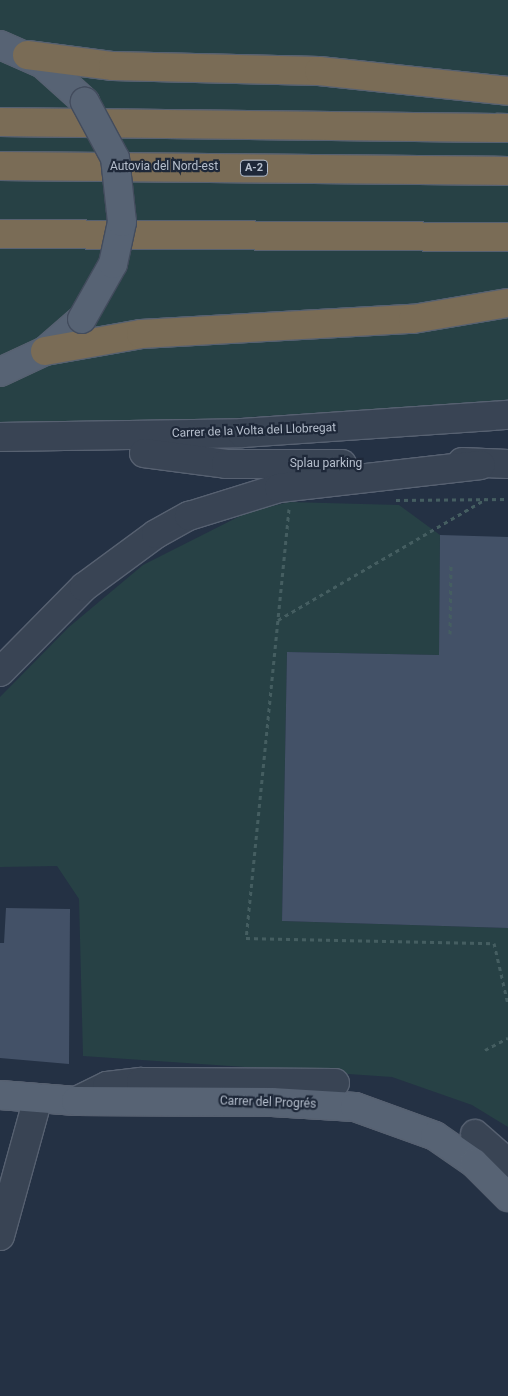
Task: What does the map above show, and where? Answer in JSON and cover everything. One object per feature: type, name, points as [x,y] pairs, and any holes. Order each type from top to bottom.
[{"type":"highway","points":[[27,55],[114,66],[319,71],[508,92]]},
{"type":"highway","points":[[0,122],[508,128]]},
{"type":"highway","name":"Autovia del Nord-est","points":[[0,166],[508,170]]},
{"type":"highway","points":[[0,234],[508,237]]},
{"type":"highway","points":[[45,351],[122,336],[413,319],[508,303]]},
{"type":"main road","points":[[0,45],[27,55],[59,76],[85,102],[115,158],[122,222],[113,264],[82,319],[45,351],[0,372]]},
{"type":"main road","name":"Carrer del Progrés","points":[[0,1095],[76,1101],[272,1102],[355,1107],[435,1136],[474,1163],[508,1197]]},
{"type":"street","name":"Carrer de la Volta del Llobregat","points":[[0,437],[251,432],[508,415]]},
{"type":"street","name":"Carrer de la Volta del Llobregat","points":[[0,454],[144,453],[508,434]]},
{"type":"street","name":"Splau parking","points":[[144,453],[226,464],[459,461],[481,465],[508,464]]},
{"type":"street","points":[[0,672],[84,587],[149,539],[189,516],[279,488],[481,465]]},
{"type":"street","points":[[76,1101],[107,1086],[141,1082],[336,1083]]},
{"type":"street","points":[[0,1236],[38,1098]]},
{"type":"street","points":[[475,1134],[508,1163]]},
{"type":"path","points":[[278,620],[487,499]]},
{"type":"path","points":[[388,501],[508,499]]},
{"type":"path","points":[[290,502],[246,938],[494,943],[508,1004]]},
{"type":"path","points":[[450,634],[451,564]]},
{"type":"path","points":[[485,1050],[508,1038]]},
{"type":"green space","points":[[0,0],[508,0],[508,401],[121,425],[0,424]]},
{"type":"green space","points":[[289,502],[399,505],[440,535],[439,655],[287,652],[282,921],[508,928],[508,1127],[472,1105],[392,1077],[83,1056],[79,899],[57,866],[0,867],[0,697],[69,627],[143,565],[248,512]]},
{"type":"building","points":[[440,535],[508,537],[508,928],[282,921],[287,652],[439,655]]},
{"type":"building","points":[[6,908],[70,909],[69,1064],[0,1058],[0,943],[4,943]]}]
